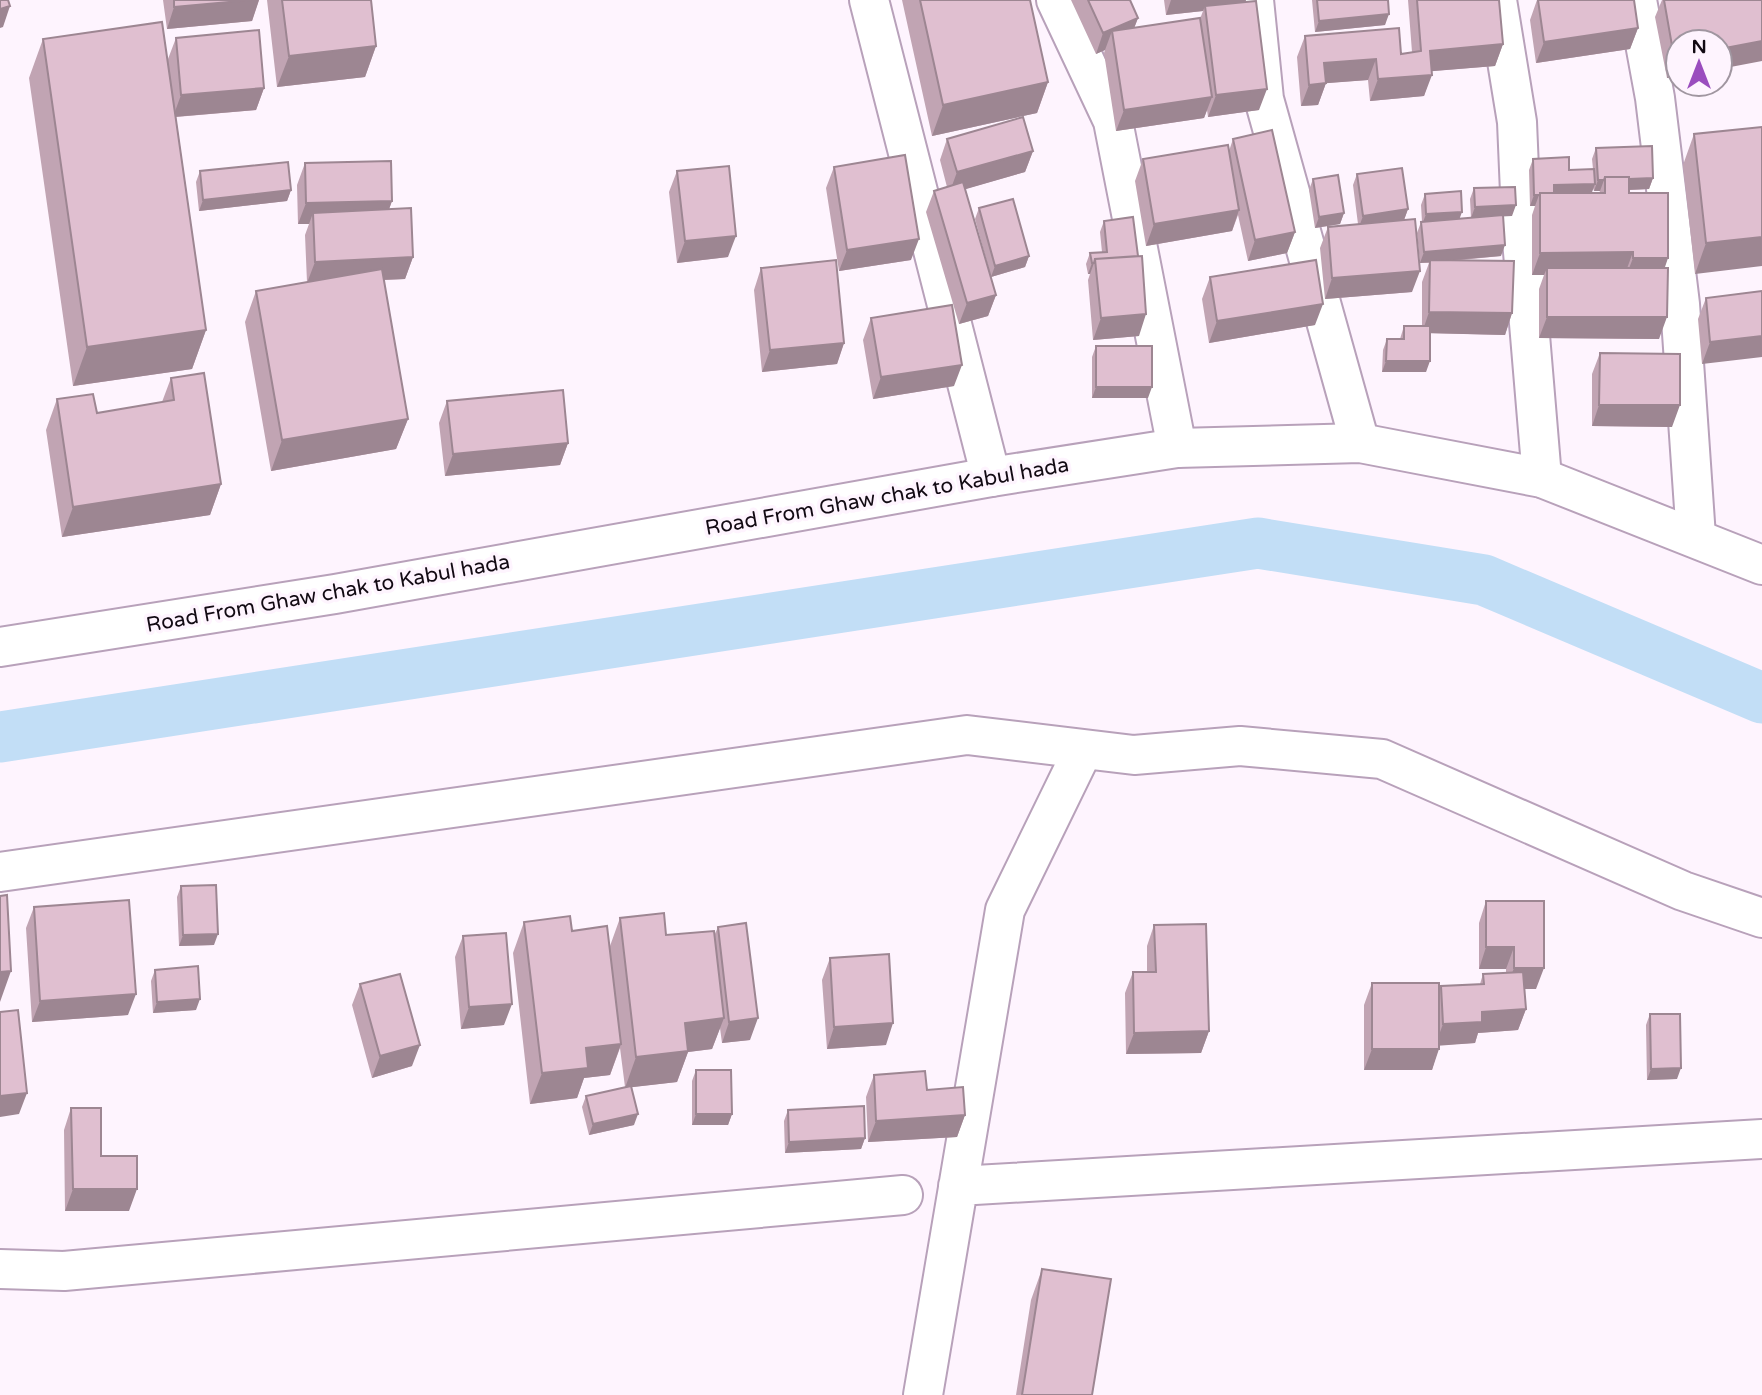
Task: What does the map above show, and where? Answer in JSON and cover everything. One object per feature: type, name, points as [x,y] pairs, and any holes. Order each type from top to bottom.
[{"type":"street","points":[[869,0],[991,477]]},
{"type":"street","points":[[1056,0],[1113,121],[1177,448]]},
{"type":"street","points":[[1254,0],[1264,99],[1360,443]]},
{"type":"street","points":[[1497,0],[1517,122],[1522,240],[1542,478]]},
{"type":"street","points":[[1637,0],[1655,98],[1680,304],[1696,537]]},
{"type":"street","name":"Road From Ghaw chak to Kabul hada","points":[[0,647],[335,594],[991,477],[1177,448],[1360,443],[1542,478],[1762,565]]},
{"type":"street","points":[[0,872],[967,735],[1134,755],[1240,746],[1382,760],[1683,891],[1762,918]]},
{"type":"street","points":[[923,1395],[1004,910],[1083,750]]},
{"type":"street","points":[[958,1186],[1762,1139]]},
{"type":"street","points":[[0,1269],[64,1271],[903,1195]]},
{"type":"building","points":[[0,0],[8,0],[10,6],[0,9]]},
{"type":"building","points":[[174,0],[251,0],[174,7]]},
{"type":"building","points":[[282,0],[371,0],[376,46],[289,56]]},
{"type":"building","points":[[920,0],[1030,0],[1048,82],[943,105]]},
{"type":"building","points":[[1088,0],[1130,0],[1138,18],[1103,33]]},
{"type":"building","points":[[1317,0],[1388,0],[1389,14],[1319,21]]},
{"type":"building","points":[[1417,0],[1499,0],[1503,44],[1430,51],[1432,75],[1378,79],[1376,59],[1324,63],[1326,83],[1309,85],[1305,36],[1399,28],[1401,54],[1421,51]]},
{"type":"building","points":[[1538,0],[1634,0],[1638,28],[1544,42]]},
{"type":"building","points":[[1664,0],[1762,0],[1762,41],[1734,46],[1734,28],[1669,28]]},
{"type":"building","points":[[1256,1],[1267,89],[1216,95],[1205,6]]},
{"type":"building","points":[[1200,18],[1212,97],[1124,110],[1112,31]]},
{"type":"building","points":[[162,22],[206,330],[87,347],[43,39]]},
{"type":"building","points":[[259,30],[264,88],[181,95],[176,38]]},
{"type":"building","points":[[1023,117],[1033,151],[957,172],[947,139]]},
{"type":"building","points":[[1762,127],[1762,237],[1706,243],[1694,134]]},
{"type":"building","points":[[1272,130],[1295,232],[1255,240],[1233,139]]},
{"type":"building","points":[[1228,145],[1239,210],[1154,224],[1143,159]]},
{"type":"building","points":[[1652,146],[1653,178],[1605,177],[1604,180],[1598,180],[1596,148]]},
{"type":"building","points":[[905,155],[919,239],[847,250],[834,167]]},
{"type":"building","points":[[1569,157],[1569,170],[1594,169],[1595,184],[1554,185],[1554,193],[1534,195],[1533,159]]},
{"type":"building","points":[[391,161],[392,201],[306,203],[305,163]]},
{"type":"building","points":[[288,162],[291,190],[203,200],[200,171]]},
{"type":"building","points":[[729,166],[736,236],[685,241],[677,171]]},
{"type":"building","points":[[1402,168],[1408,209],[1363,216],[1357,174]]},
{"type":"building","points":[[1338,175],[1344,213],[1319,217],[1313,179]]},
{"type":"building","points":[[1605,177],[1629,177],[1629,193],[1668,193],[1668,258],[1633,258],[1633,252],[1540,253],[1540,193],[1605,193]]},
{"type":"building","points":[[963,182],[996,295],[967,303],[934,191]]},
{"type":"building","points":[[1515,187],[1516,205],[1475,207],[1474,188]]},
{"type":"building","points":[[1461,191],[1462,212],[1426,214],[1425,194]]},
{"type":"building","points":[[1013,199],[1029,256],[995,266],[979,208]]},
{"type":"building","points":[[411,208],[413,257],[315,262],[313,213]]},
{"type":"building","points":[[1503,215],[1505,245],[1424,252],[1421,222]]},
{"type":"building","points":[[1133,217],[1138,256],[1095,259],[1092,263],[1090,253],[1107,252],[1104,221]]},
{"type":"building","points":[[1415,219],[1420,271],[1332,278],[1328,227]]},
{"type":"building","points":[[1142,256],[1146,314],[1101,318],[1095,259]]},
{"type":"building","points":[[836,260],[844,343],[770,350],[761,268]]},
{"type":"building","points":[[1316,260],[1323,304],[1217,321],[1210,277]]},
{"type":"building","points":[[1430,260],[1514,261],[1512,313],[1429,312]]},
{"type":"building","points":[[1547,268],[1668,268],[1667,317],[1547,317]]},
{"type":"building","points":[[382,269],[408,419],[282,440],[256,291]]},
{"type":"building","points":[[1762,291],[1762,336],[1710,342],[1706,298]]},
{"type":"building","points":[[952,305],[962,365],[881,377],[871,318]]},
{"type":"building","points":[[1404,326],[1430,326],[1430,361],[1386,361],[1387,339],[1404,339]]},
{"type":"building","points":[[1096,346],[1152,346],[1152,387],[1096,387]]},
{"type":"building","points":[[1600,353],[1680,354],[1680,405],[1599,405]]},
{"type":"building","points":[[204,373],[221,484],[73,507],[57,399],[93,394],[97,413],[174,400],[171,378]]},
{"type":"building","points":[[563,390],[568,443],[453,454],[447,401]]},
{"type":"building","points":[[216,885],[218,934],[183,935],[181,886]]},
{"type":"building","points":[[7,895],[11,971],[0,972],[0,896]]},
{"type":"building","points":[[129,900],[136,994],[40,1001],[34,907]]},
{"type":"building","points":[[1486,901],[1544,901],[1544,968],[1514,968],[1514,947],[1486,947]]},
{"type":"building","points":[[664,913],[666,935],[714,931],[724,1018],[685,1023],[688,1051],[636,1057],[620,918]]},
{"type":"building","points":[[570,916],[572,931],[607,926],[621,1044],[586,1048],[588,1068],[542,1073],[524,922]]},
{"type":"building","points":[[746,923],[758,1018],[729,1022],[718,927]]},
{"type":"building","points":[[1206,924],[1209,1031],[1134,1033],[1133,972],[1156,972],[1154,925]]},
{"type":"building","points":[[506,933],[512,1004],[469,1007],[463,936]]},
{"type":"building","points":[[889,954],[893,1023],[834,1027],[830,958]]},
{"type":"building","points":[[198,966],[200,999],[157,1002],[155,970]]},
{"type":"building","points":[[1523,972],[1526,1009],[1482,1012],[1482,1022],[1443,1024],[1441,986],[1484,984],[1483,974]]},
{"type":"building","points":[[400,974],[420,1045],[380,1056],[360,984]]},
{"type":"building","points":[[1372,983],[1439,983],[1439,1049],[1372,1049]]},
{"type":"building","points":[[18,1010],[27,1093],[0,1096],[0,1012]]},
{"type":"building","points":[[1650,1014],[1680,1014],[1681,1068],[1651,1069]]},
{"type":"building","points":[[696,1070],[731,1070],[732,1114],[696,1114]]},
{"type":"building","points":[[925,1071],[927,1090],[963,1087],[965,1115],[876,1121],[874,1075]]},
{"type":"building","points":[[631,1086],[638,1114],[593,1124],[586,1096]]},
{"type":"building","points":[[864,1106],[865,1138],[789,1142],[788,1110]]},
{"type":"building","points":[[71,1108],[101,1108],[101,1156],[137,1156],[137,1189],[73,1189]]},
{"type":"building","points":[[1042,1269],[1111,1279],[1092,1395],[1022,1395]]},
{"type":"waterway","points":[[0,737],[1258,543],[1484,580],[1762,698]]}]
